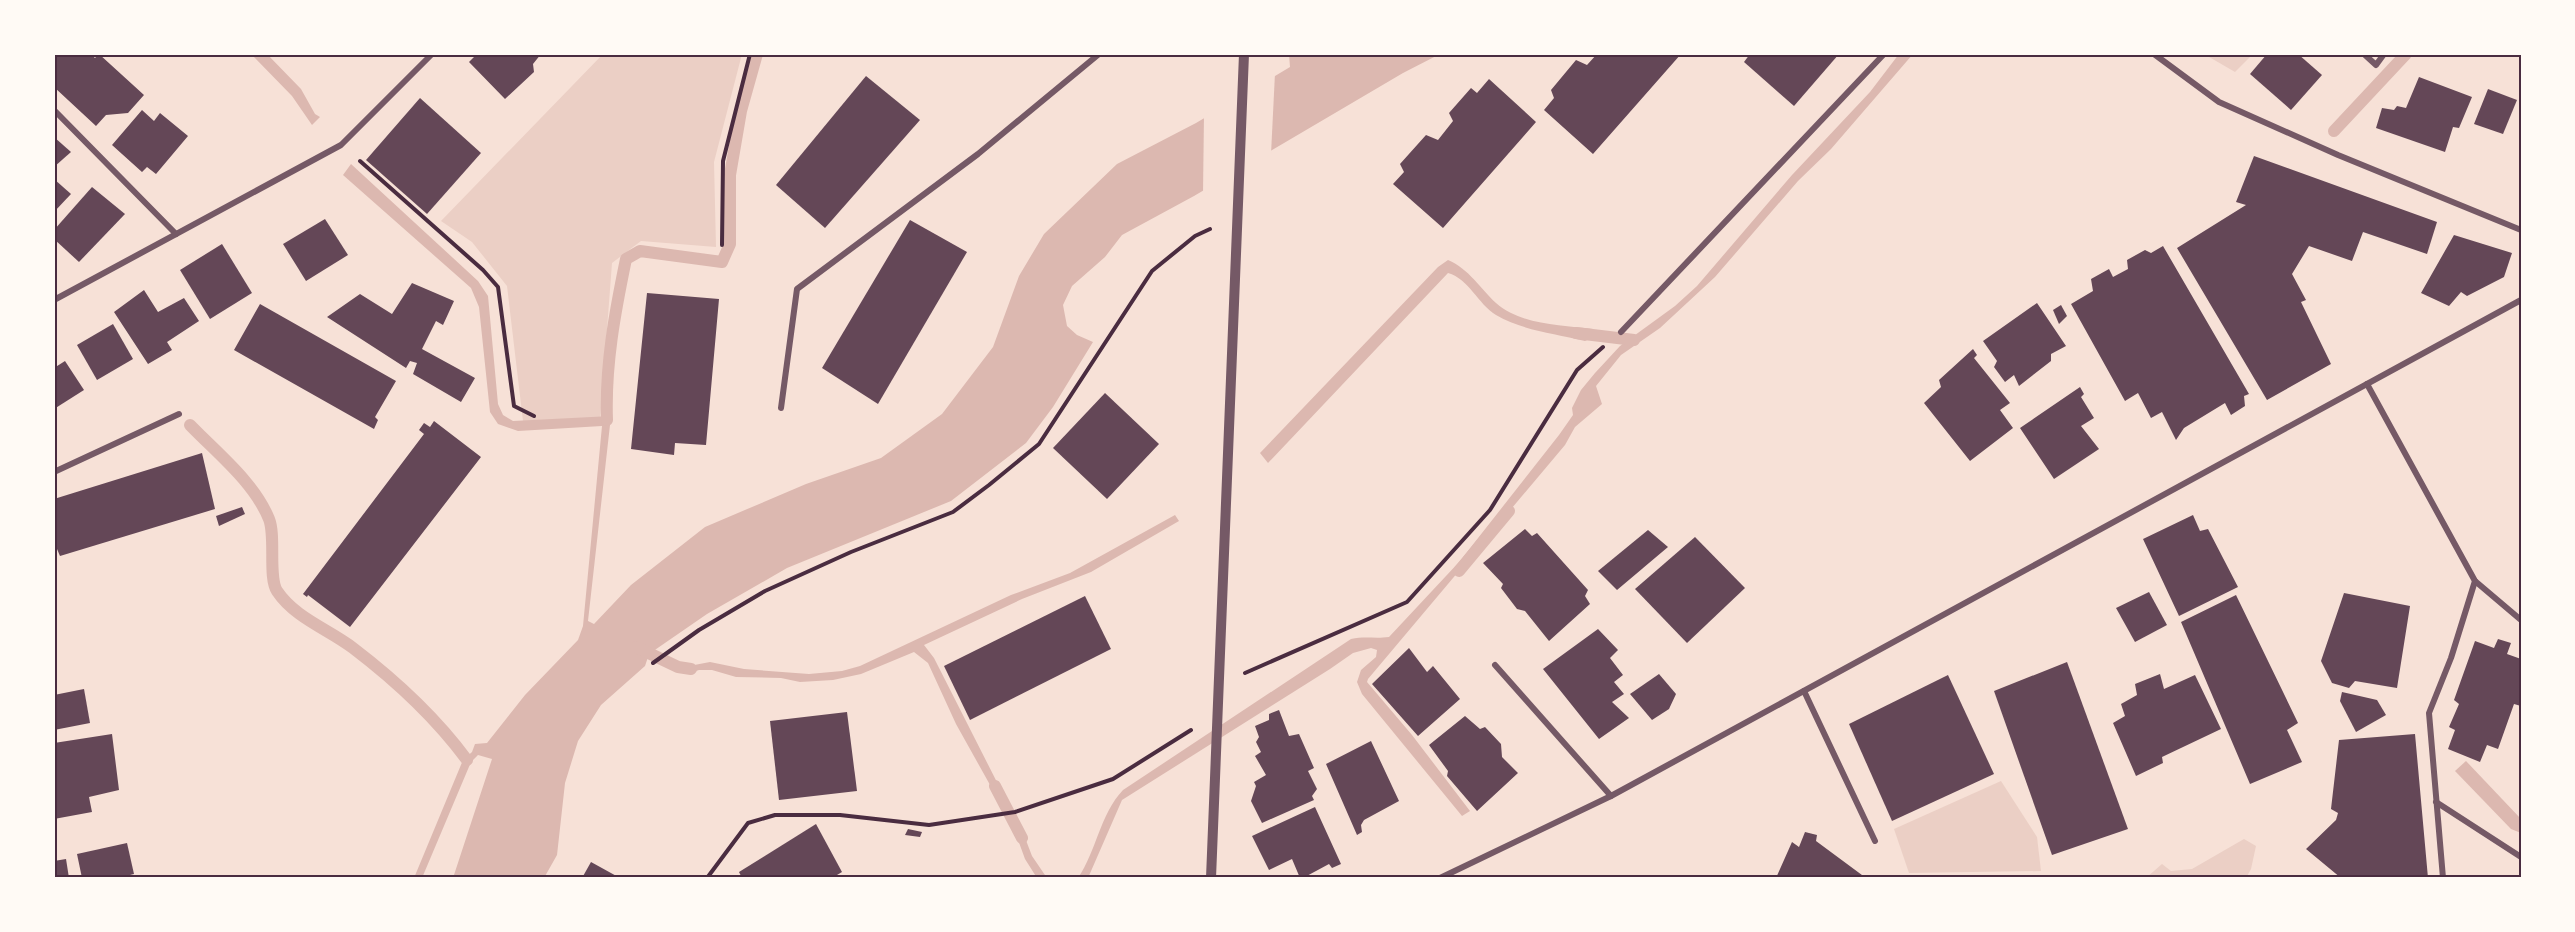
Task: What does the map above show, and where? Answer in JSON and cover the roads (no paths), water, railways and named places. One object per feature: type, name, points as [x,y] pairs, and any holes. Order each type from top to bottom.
[{"type":"street","points":[[781,408],[797,289],[978,154],[1098,54]]},
{"type":"street","points":[[1211,878],[1244,54]]},
{"type":"street","points":[[1621,332],[1884,54]]},
{"type":"street","points":[[2154,54],[2219,102],[2338,155],[2521,230]]},
{"type":"street","points":[[2364,54],[2376,65],[2384,54]]},
{"type":"street","points":[[54,300],[341,144],[428,55]]},
{"type":"street","points":[[54,110],[176,234]]},
{"type":"street","points":[[1440,878],[1611,796],[2521,300]]},
{"type":"street","points":[[2367,384],[2475,581],[2521,620]]},
{"type":"street","points":[[54,472],[179,414]]},
{"type":"street","points":[[2443,878],[2429,713],[2451,658],[2475,581]]},
{"type":"street","points":[[1495,665],[1611,796]]},
{"type":"street","points":[[1804,691],[1875,841]]},
{"type":"street","points":[[2436,802],[2521,857]]},
{"type":"waterway","points":[[607,420],[609,359],[626,259],[640,251],[722,262],[730,244],[730,175],[741,111],[757,54]]},
{"type":"waterway","points":[[2334,131],[2406,54]]},
{"type":"waterway","points":[[1576,333],[1634,340]]},
{"type":"waterway","points":[[190,425],[245,480],[262,505],[271,526],[274,585],[284,600],[302,616],[343,641],[384,673],[414,700],[467,760]]},
{"type":"waterway","points":[[1459,571],[1509,511]]},
{"type":"waterway","points":[[636,647],[678,667],[691,669]]},
{"type":"waterway","points":[[995,786],[1022,838]]}]
